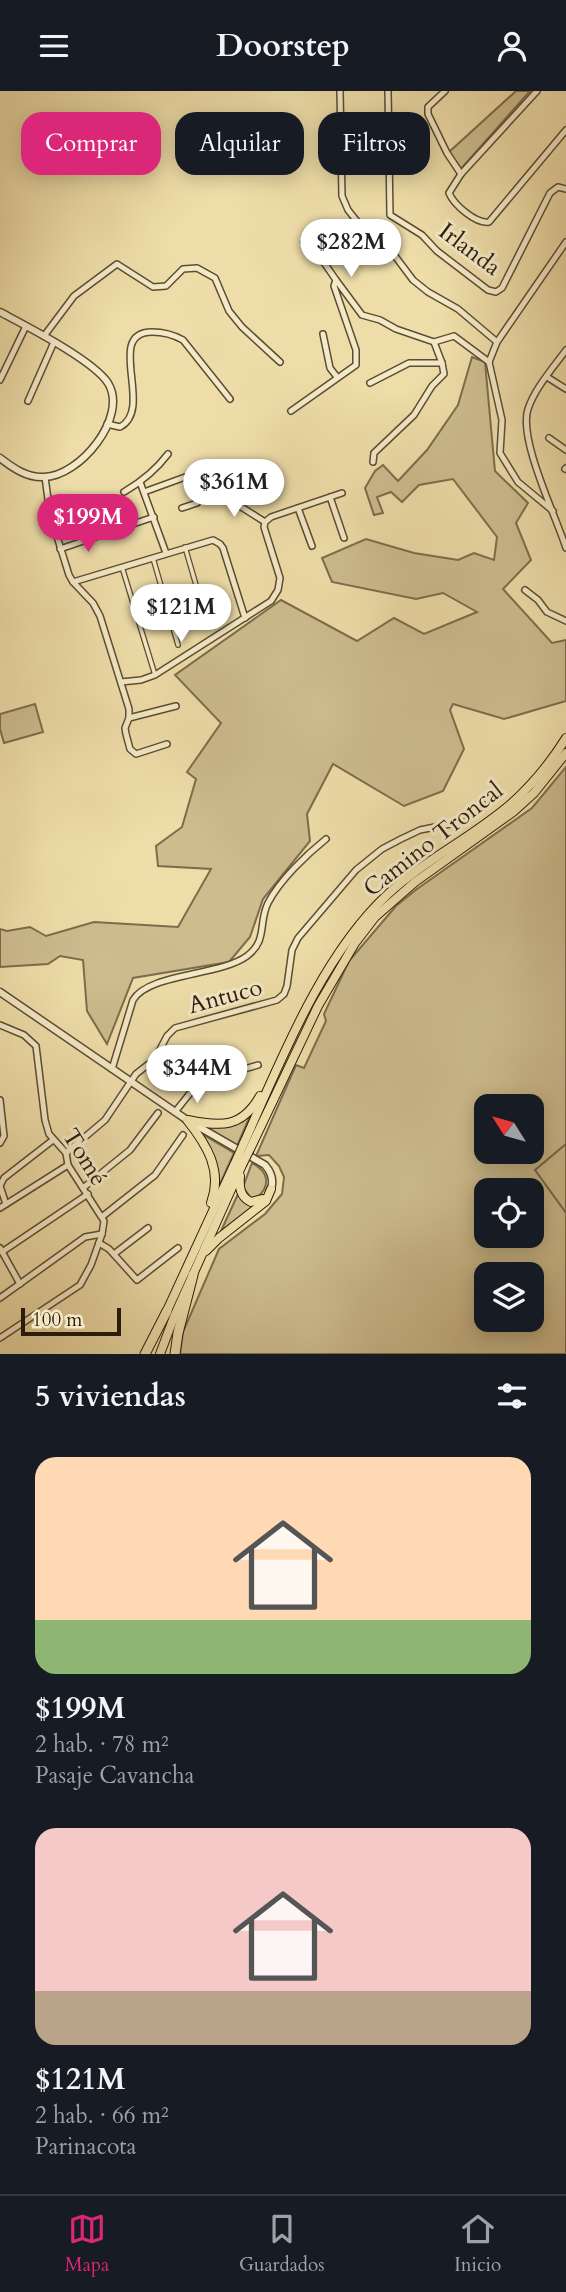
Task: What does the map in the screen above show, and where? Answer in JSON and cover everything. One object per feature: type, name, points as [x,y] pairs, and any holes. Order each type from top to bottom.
[{"type":"highway","points":[[175,1354],[193,1275]]},
{"type":"highway","points":[[145,1354],[167,1311]]},
{"type":"main road","name":"Camino Troncal","points":[[160,1354],[281,1061],[350,936],[372,910],[416,871],[511,803],[544,769],[566,738]]},
{"type":"main road","name":"Camino Troncal","points":[[247,1147],[318,1006],[340,967],[369,926],[415,881],[513,812],[534,793],[566,753]]},
{"type":"main road","points":[[187,1120],[226,1124],[245,1117],[254,1107],[281,1061]]},
{"type":"main road","points":[[187,1120],[210,1153],[216,1177],[214,1195],[194,1250]]},
{"type":"main road","name":"Camino Troncal","points":[[151,1354],[194,1250],[239,1165]]},
{"type":"main road","points":[[239,1165],[241,1193],[247,1200],[258,1201],[271,1189]]},
{"type":"main road","points":[[200,1259],[219,1238],[266,1201],[271,1189]]},
{"type":"street","points":[[340,91],[342,196],[348,210],[364,230],[389,248],[413,280],[466,316],[497,342]]},
{"type":"street","name":"Irlanda","points":[[388,91],[390,215],[422,235],[437,251],[488,290],[496,292],[502,288],[550,193],[558,187],[566,189]]},
{"type":"street","points":[[445,91],[428,107],[428,114],[447,153],[461,174]]},
{"type":"street","points":[[537,91],[461,174],[449,193],[452,200],[480,222],[489,222],[566,130]]},
{"type":"street","points":[[304,242],[316,251],[362,315],[434,342],[454,335],[489,362]]},
{"type":"street","points":[[553,511],[518,482],[500,453],[502,420],[489,362],[497,342],[566,242]]},
{"type":"street","points":[[44,337],[74,296],[117,264],[153,287],[166,286],[183,269],[197,268],[215,278],[229,311],[242,327],[280,362]]},
{"type":"street","points":[[291,411],[356,365],[356,350],[334,286],[336,280]]},
{"type":"street","points":[[0,312],[90,366],[108,383],[114,403],[107,424],[83,458],[64,473],[45,477],[23,473],[0,459]]},
{"type":"street","points":[[0,380],[26,326]]},
{"type":"street","points":[[107,424],[120,427],[129,420],[133,390],[130,349],[133,339],[145,333],[175,335],[183,340],[230,399]]},
{"type":"street","points":[[323,334],[330,368],[337,377]]},
{"type":"street","points":[[28,401],[54,342]]},
{"type":"street","points":[[373,462],[374,453],[414,415],[432,386],[444,374],[434,342]]},
{"type":"street","points":[[566,350],[531,402],[526,422],[529,444],[566,548]]},
{"type":"street","points":[[370,383],[409,363],[442,363]]},
{"type":"street","points":[[547,377],[566,389]]},
{"type":"street","points":[[549,438],[566,450]]},
{"type":"street","points":[[124,492],[140,482],[168,454]]},
{"type":"street","points":[[144,492],[187,476],[197,503],[182,508]]},
{"type":"street","points":[[45,477],[50,514],[60,549],[73,582],[97,609],[121,682],[128,709],[129,718],[125,728],[130,749],[133,753],[139,753],[167,744]]},
{"type":"street","points":[[140,482],[166,553]]},
{"type":"street","points":[[216,491],[265,522]]},
{"type":"street","points":[[121,682],[155,675],[271,600],[280,585],[280,578],[264,527],[265,522],[271,517],[342,493]]},
{"type":"street","points":[[330,497],[344,538]]},
{"type":"street","points":[[50,514],[94,501]]},
{"type":"street","points":[[298,508],[312,546]]},
{"type":"street","points":[[118,529],[154,517]]},
{"type":"street","points":[[60,549],[107,533]]},
{"type":"street","points":[[73,582],[216,540],[220,544],[245,618]]},
{"type":"street","points":[[185,547],[205,616]]},
{"type":"street","points":[[153,558],[178,645]]},
{"type":"street","points":[[122,568],[155,675]]},
{"type":"street","points":[[525,590],[538,600],[547,612],[566,621]]},
{"type":"street","points":[[129,718],[176,706]]},
{"type":"street","name":"Antuco","points":[[66,1153],[97,1128],[139,1071],[155,1059],[175,1028],[277,1000],[284,994],[292,950],[298,938],[327,901],[366,861],[420,830],[450,824],[482,803]]},
{"type":"street","points":[[112,1069],[133,1000],[139,991],[230,964],[247,955],[261,940],[265,909],[269,901],[300,862],[326,839]]},
{"type":"street","points":[[0,992],[187,1120],[265,1165],[271,1175],[271,1189]]},
{"type":"street","name":"Tomé","points":[[0,1025],[24,1035],[36,1046],[45,1120],[53,1140],[66,1153],[68,1165],[103,1216],[102,1234],[92,1265],[80,1285],[2,1336]]},
{"type":"street","points":[[192,1052],[199,1082]]},
{"type":"street","points":[[175,1112],[199,1082],[258,1065]]},
{"type":"street","points":[[0,1100],[4,1136],[0,1143]]},
{"type":"street","points":[[83,1188],[131,1150],[158,1113]]},
{"type":"street","points":[[103,1216],[155,1175],[183,1135]]},
{"type":"street","points":[[53,1140],[4,1178],[1,1186],[3,1206],[68,1165]]},
{"type":"street","points":[[19,1284],[1,1250],[88,1194]]},
{"type":"street","points":[[114,1254],[148,1228]]},
{"type":"street","points":[[0,1298],[85,1237],[102,1234]]},
{"type":"street","points":[[99,1243],[114,1254],[137,1280],[178,1248]]},
{"type":"street","points":[[0,1327],[2,1336]]},
{"type":"shaded area","points":[[516,91],[530,91],[460,170],[448,153]]},
{"type":"shaded area","points":[[472,357],[485,362],[495,471],[528,503],[516,523],[531,560],[503,589],[552,643],[566,640],[566,701],[504,719],[453,704],[450,710],[464,749],[443,791],[404,806],[333,764],[307,814],[310,841],[263,899],[250,937],[229,962],[133,978],[107,1044],[87,1011],[83,960],[60,956],[48,964],[0,967],[0,929],[7,931],[30,927],[46,936],[94,922],[178,927],[211,869],[158,866],[156,846],[182,827],[196,779],[187,772],[221,723],[175,675],[281,600],[357,641],[394,618],[424,634],[477,612],[443,593],[416,599],[332,582],[322,558],[366,539],[414,553],[458,560],[474,553],[494,560],[497,537],[453,479],[419,485],[402,502],[391,492],[377,497],[383,513],[374,515],[365,488],[375,471],[383,465],[398,481],[427,450],[458,405]]},
{"type":"shaded area","points":[[35,704],[43,732],[4,743],[0,714]]},
{"type":"shaded area","points":[[566,767],[566,1354],[180,1354],[183,1332],[219,1249],[265,1214],[282,1194],[284,1177],[279,1166],[269,1155],[256,1156],[296,1065],[304,1068],[326,1021],[324,1014],[349,961],[396,906],[532,808]]},
{"type":"shaded area","points":[[250,1116],[237,1146],[205,1126],[235,1125]]},
{"type":"shaded area","points":[[202,1134],[234,1153],[216,1193],[210,1148]]},
{"type":"shaded area","points":[[252,1163],[262,1170],[266,1179],[265,1188],[257,1198],[251,1198],[243,1187]]},
{"type":"shaded area","points":[[238,1194],[255,1205],[221,1231]]},
{"type":"waterway","points":[[566,1144],[535,1170],[566,1213]]}]
